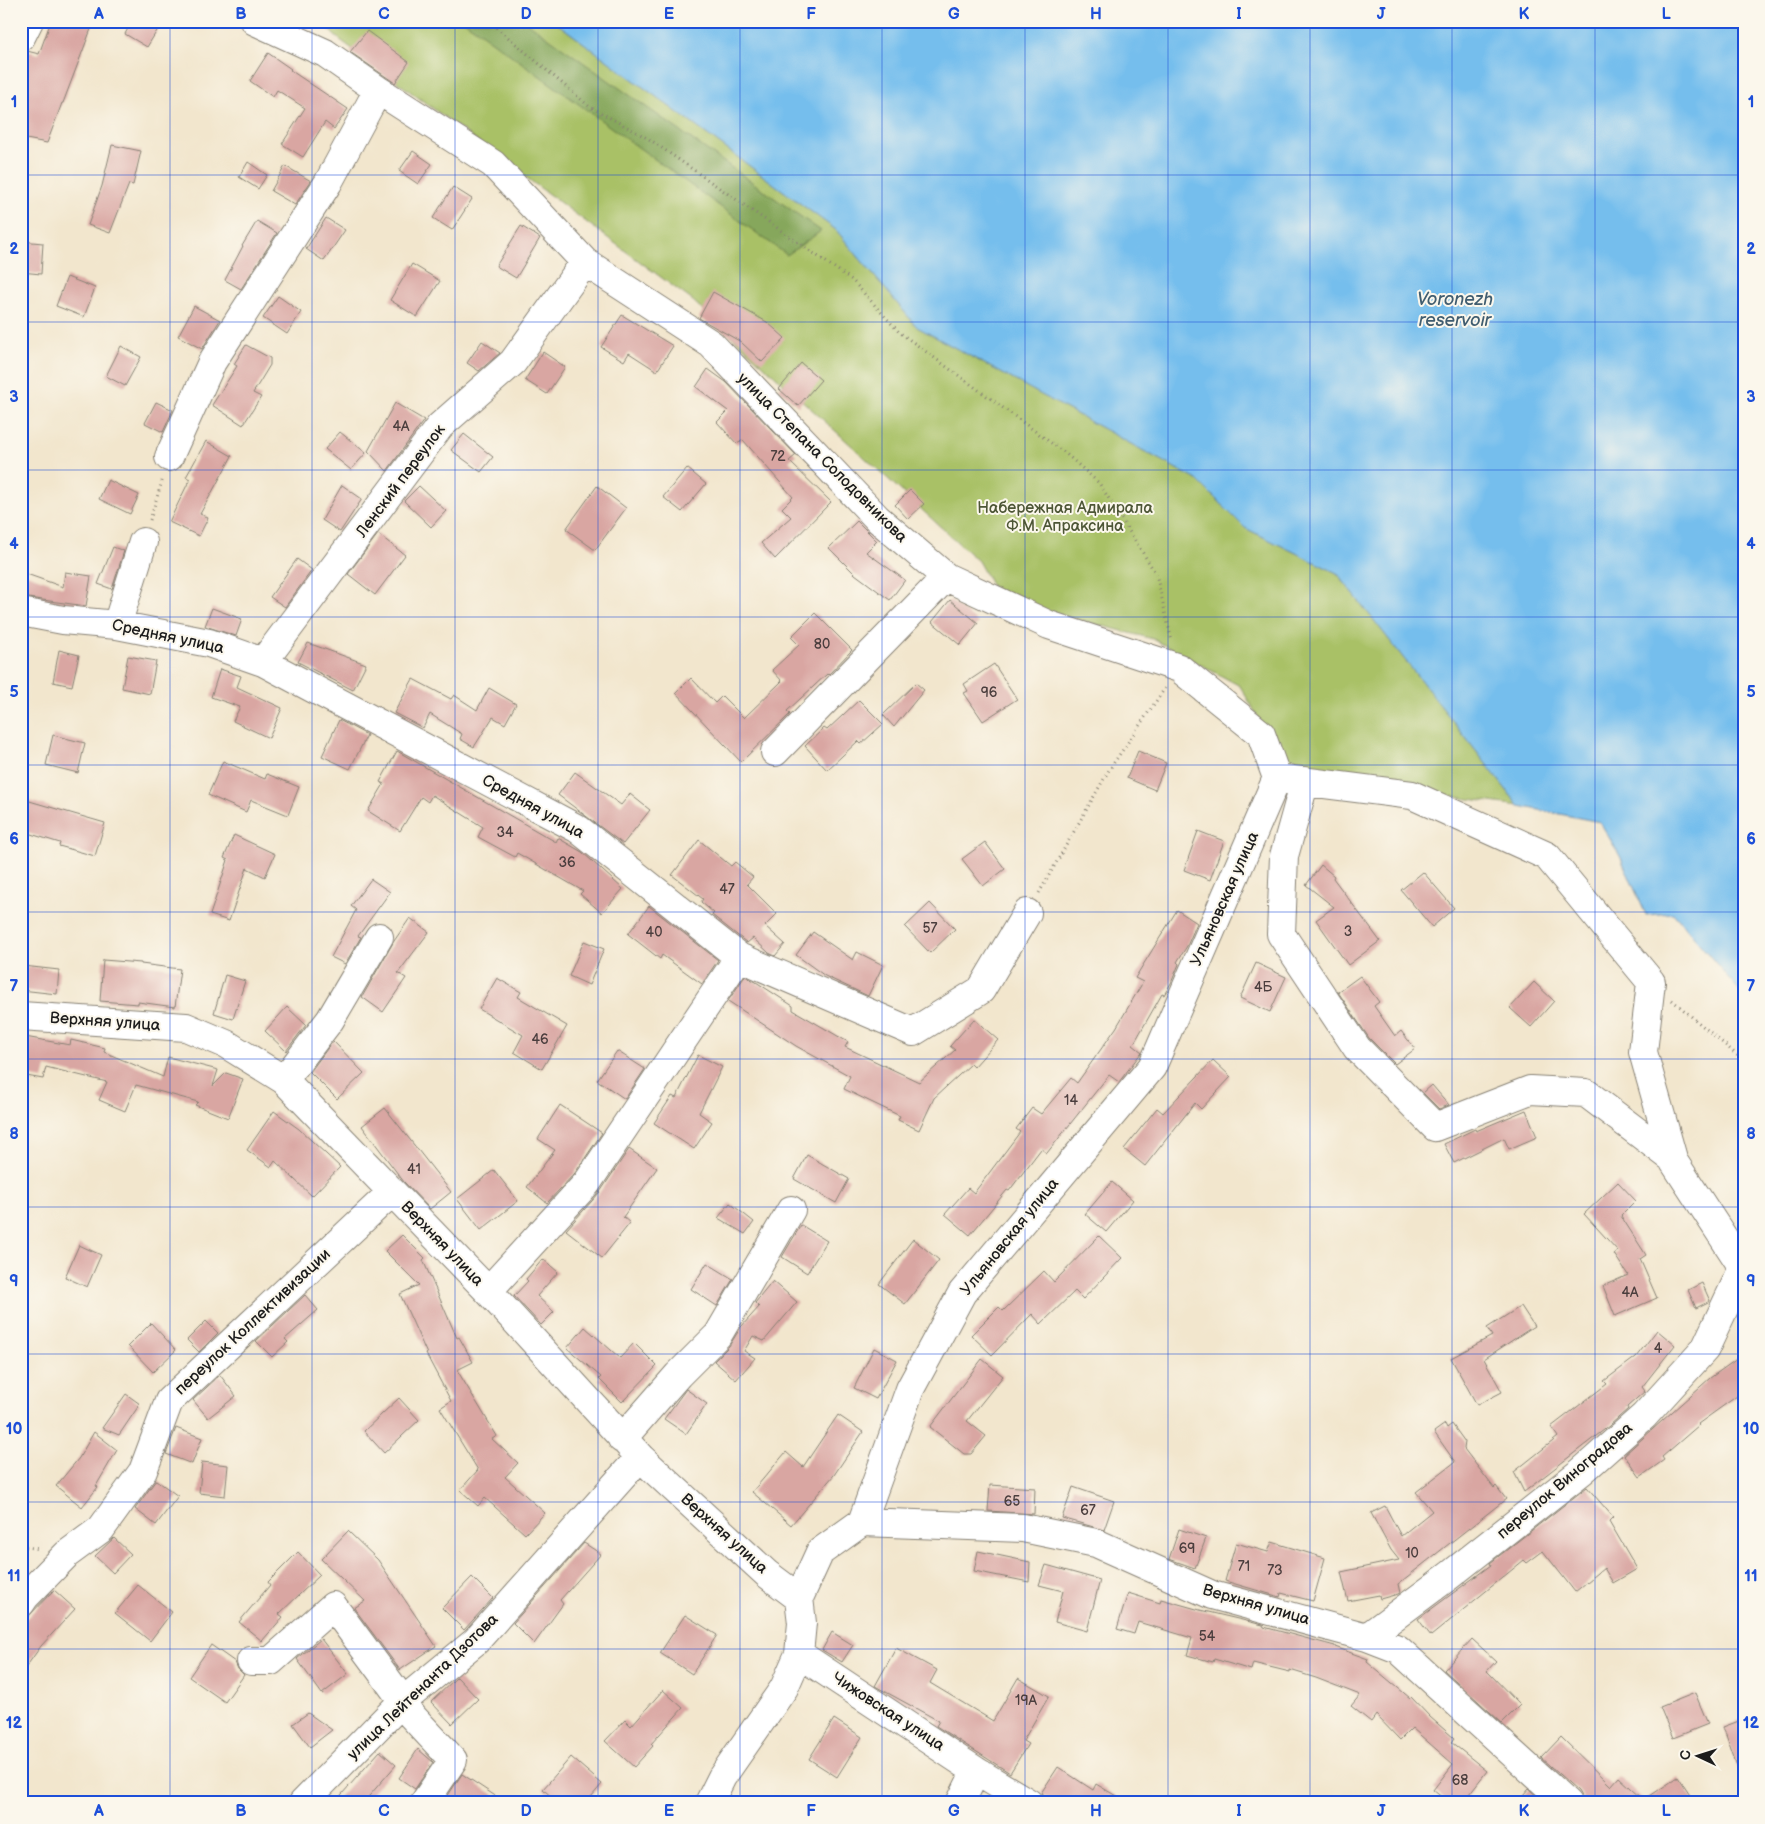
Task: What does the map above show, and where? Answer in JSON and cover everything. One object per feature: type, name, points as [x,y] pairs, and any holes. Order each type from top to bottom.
[{"type":"street","points":[[21,38],[29,21]]},
{"type":"street","name":"улица Степана Солодовникова","points":[[255,21],[326,53],[378,90],[493,164],[585,262],[711,344],[878,519],[946,577],[1049,625],[1179,668],[1261,734],[1278,778]]},
{"type":"street","points":[[170,457],[212,362],[328,183],[378,90]]},
{"type":"street","name":"Ленский переулок","points":[[263,662],[440,426],[513,362],[585,262]]},
{"type":"street","points":[[117,625],[143,542]]},
{"type":"street","points":[[775,752],[946,577]]},
{"type":"street","name":"Средняя улица","points":[[21,612],[62,620],[117,625],[209,643],[263,662],[578,829],[739,957],[913,1032],[981,990],[1027,913]]},
{"type":"street","points":[[1278,778],[1412,795],[1547,856],[1651,982],[1642,1052],[1673,1159],[1743,1269]]},
{"type":"street","name":"Ульяновская улица","points":[[862,1522],[910,1389],[962,1294],[1152,1067],[1278,778]]},
{"type":"street","points":[[1305,781],[1284,856],[1281,934],[1357,1048],[1435,1128],[1530,1090],[1586,1093],[1673,1159]]},
{"type":"street","points":[[284,1080],[330,1020],[379,937]]},
{"type":"street","points":[[488,1291],[587,1184],[739,957]]},
{"type":"street","name":"Верхняя улица","points":[[21,1016],[186,1027],[226,1044],[284,1080],[488,1291],[631,1448],[767,1574],[799,1598]]},
{"type":"street","name":"переулок Коллективизации","points":[[21,1603],[67,1554],[101,1529],[143,1471],[168,1401],[392,1192]]},
{"type":"street","name":"улица Лейтенанта Дзотова","points":[[303,1803],[403,1701],[476,1640],[631,1448],[678,1375],[718,1334],[792,1210]]},
{"type":"street","name":"переулок Виноградова","points":[[1367,1637],[1450,1575],[1582,1471],[1644,1416],[1705,1349],[1743,1269]]},
{"type":"street","points":[[709,1803],[722,1777],[784,1688],[800,1654],[802,1623],[799,1598],[820,1552],[862,1522]]},
{"type":"street","name":"Верхняя улица","points":[[862,1522],[1023,1528],[1096,1543],[1212,1595],[1367,1637],[1398,1649],[1567,1803]]},
{"type":"street","points":[[251,1661],[270,1661],[333,1606],[412,1716],[453,1760],[424,1803]]},
{"type":"street","name":"Чижовская улица","points":[[800,1654],[976,1771],[1029,1803]]},
{"type":"street","points":[[960,1803],[976,1771]]},
{"type":"path","points":[[489,21],[590,107],[648,139],[852,280],[899,332],[1065,453],[1099,482],[1156,574],[1179,668],[1109,770],[1027,913]]},
{"type":"path","points":[[143,542],[170,457]]},
{"type":"path","points":[[1651,982],[1744,1061]]},
{"type":"green space","name":"Набережная Адмирала Ф.М. Апраксина","points":[[320,21],[554,21],[836,230],[917,327],[1197,480],[1245,528],[1337,573],[1519,806],[1291,774],[1240,686],[1153,639],[999,599],[978,561],[693,301],[335,36]]},
{"type":"green space","points":[[464,21],[525,21],[821,231],[787,255]]},
{"type":"water","name":"Voronezh reservoir","points":[[554,21],[1744,21],[1744,996],[1673,913],[1646,915],[1620,856],[1600,822],[1519,806],[1337,573],[1245,528],[1197,480],[917,327],[836,230]]},
{"type":"building","points":[[51,21],[94,21],[47,143],[21,138],[21,67],[27,51],[39,54]]},
{"type":"building","points":[[132,21],[163,21],[147,47],[125,34]]},
{"type":"building","points":[[367,31],[409,62],[395,83],[350,52]]},
{"type":"building","points":[[268,53],[348,109],[334,129],[325,122],[303,157],[282,144],[305,108],[277,90],[273,97],[250,81]]},
{"type":"building","points":[[112,145],[141,151],[133,185],[129,184],[110,233],[88,225],[102,186]]},
{"type":"building","points":[[413,151],[432,164],[418,184],[399,171]]},
{"type":"building","points":[[248,162],[267,175],[258,189],[239,177]]},
{"type":"building","points":[[285,166],[311,181],[295,205],[271,191]]},
{"type":"building","points":[[453,187],[472,199],[452,230],[433,218]]},
{"type":"building","points":[[326,218],[345,230],[324,261],[306,249]]},
{"type":"building","points":[[257,221],[277,233],[241,289],[225,280]]},
{"type":"building","points":[[521,226],[540,238],[516,278],[496,266]]},
{"type":"building","points":[[21,241],[43,243],[41,274],[21,272]]},
{"type":"building","points":[[412,264],[440,281],[417,317],[390,300]]},
{"type":"building","points":[[67,277],[95,288],[84,317],[56,306]]},
{"type":"building","points":[[713,292],[767,322],[785,338],[762,362],[741,342],[699,318]]},
{"type":"building","points":[[278,296],[301,312],[287,334],[263,318]]},
{"type":"building","points":[[194,306],[220,320],[202,349],[178,336]]},
{"type":"building","points":[[622,315],[673,346],[657,371],[629,353],[624,361],[601,347]]},
{"type":"building","points":[[482,341],[500,353],[479,371],[467,363]]},
{"type":"building","points":[[246,345],[270,358],[270,365],[253,393],[261,397],[243,425],[212,405],[237,366],[234,364]]},
{"type":"building","points":[[121,346],[141,357],[125,386],[106,376]]},
{"type":"building","points":[[543,352],[565,367],[547,394],[525,380]]},
{"type":"building","points":[[801,363],[821,380],[798,406],[779,389]]},
{"type":"building","points":[[708,369],[726,382],[796,455],[789,461],[831,502],[775,559],[761,543],[791,517],[782,508],[793,497],[743,440],[737,444],[717,422],[728,411],[696,387]]},
{"type":"building","points":[[156,402],[173,410],[163,432],[145,423]]},
{"type":"building","points":[[395,403],[424,420],[387,471],[368,451]]},
{"type":"building","points":[[340,432],[366,453],[351,470],[325,449]]},
{"type":"building","points":[[464,434],[493,457],[481,472],[451,450]]},
{"type":"building","points":[[206,441],[232,456],[200,514],[208,518],[199,536],[169,522],[190,479],[186,477]]},
{"type":"building","points":[[687,468],[706,484],[682,512],[663,497]]},
{"type":"building","points":[[108,480],[139,495],[130,514],[99,499]]},
{"type":"building","points":[[342,485],[362,499],[340,532],[322,520]]},
{"type":"building","points":[[419,486],[446,511],[431,527],[404,501]]},
{"type":"building","points":[[597,486],[626,508],[595,550],[566,529]]},
{"type":"building","points":[[910,490],[924,504],[908,519],[895,505]]},
{"type":"building","points":[[857,521],[877,541],[866,552],[905,580],[890,600],[855,574],[829,548]]},
{"type":"building","points":[[378,534],[405,555],[375,595],[348,574]]},
{"type":"building","points":[[113,547],[124,551],[112,589],[98,584]]},
{"type":"building","points":[[297,559],[312,570],[285,607],[270,597]]},
{"type":"building","points":[[21,572],[63,587],[65,572],[91,576],[86,606],[21,597]]},
{"type":"building","points":[[950,600],[978,623],[960,645],[932,622]]},
{"type":"building","points":[[212,608],[242,619],[236,636],[205,626]]},
{"type":"building","points":[[815,613],[852,650],[828,675],[787,711],[790,714],[741,762],[676,693],[691,678],[715,703],[722,696],[744,718],[782,681],[772,670],[799,645],[791,637]]},
{"type":"building","points":[[308,643],[366,664],[353,690],[298,662]]},
{"type":"building","points":[[59,650],[79,655],[72,686],[53,682]]},
{"type":"building","points":[[128,656],[156,661],[150,694],[122,688]]},
{"type":"building","points":[[994,664],[1017,699],[983,721],[964,693],[968,691],[964,684]]},
{"type":"building","points":[[220,669],[241,676],[237,687],[282,708],[269,738],[233,721],[240,707],[211,697]]},
{"type":"building","points":[[413,679],[451,699],[454,695],[477,710],[489,688],[516,704],[505,724],[493,717],[474,747],[460,739],[462,734],[430,714],[423,728],[394,713]]},
{"type":"building","points":[[916,683],[924,690],[894,727],[883,715]]},
{"type":"building","points":[[859,700],[883,724],[861,744],[858,741],[827,770],[805,746],[824,728],[827,730]]},
{"type":"building","points":[[339,720],[367,735],[350,769],[322,756]]},
{"type":"building","points":[[53,735],[85,743],[78,773],[46,765]]},
{"type":"building","points":[[397,751],[556,842],[558,838],[582,852],[623,889],[602,913],[580,894],[583,891],[517,853],[515,857],[478,837],[483,827],[432,795],[428,802],[421,797],[400,831],[368,811],[384,784],[380,782]]},
{"type":"building","points":[[1138,751],[1166,763],[1155,790],[1127,778]]},
{"type":"building","points":[[223,761],[265,779],[267,774],[299,787],[288,815],[251,800],[246,812],[208,795]]},
{"type":"building","points":[[575,772],[621,805],[630,794],[650,810],[623,844],[558,795]]},
{"type":"building","points":[[26,800],[105,823],[95,856],[59,846],[60,843],[21,831],[21,816]]},
{"type":"building","points":[[1198,831],[1224,841],[1210,880],[1184,870]]},
{"type":"building","points":[[234,835],[275,854],[265,877],[247,868],[229,921],[210,915],[228,860],[224,858]]},
{"type":"building","points":[[699,840],[731,866],[735,862],[753,877],[747,884],[777,914],[765,926],[785,944],[775,956],[753,938],[747,943],[712,915],[714,913],[701,902],[703,899],[672,875]]},
{"type":"building","points":[[985,842],[1005,869],[983,886],[962,859]]},
{"type":"building","points":[[1321,865],[1334,876],[1333,878],[1380,941],[1348,965],[1316,920],[1334,907],[1306,885]]},
{"type":"building","points":[[1423,872],[1454,908],[1432,927],[1401,890]]},
{"type":"building","points":[[371,879],[390,892],[358,936],[361,937],[345,964],[331,957],[356,910],[351,906]]},
{"type":"building","points":[[930,903],[955,929],[930,953],[905,927]]},
{"type":"building","points":[[649,906],[718,960],[702,984],[662,955],[660,959],[628,934]]},
{"type":"building","points":[[1177,910],[1197,923],[1187,946],[1177,962],[1179,964],[1171,983],[1164,995],[1162,994],[1133,1045],[1142,1052],[1119,1082],[1109,1075],[1047,1153],[1041,1149],[1009,1191],[1007,1190],[970,1235],[945,1214],[968,1188],[974,1193],[1020,1132],[1016,1129],[1032,1108],[1041,1114],[1071,1078],[1077,1083],[1116,1028],[1143,982],[1135,978]]},
{"type":"building","points":[[410,918],[429,932],[398,973],[406,978],[383,1012],[362,997],[394,941]]},
{"type":"building","points":[[813,932],[853,960],[857,952],[883,965],[868,996],[825,976],[796,955]]},
{"type":"building","points":[[584,941],[604,949],[589,985],[569,976]]},
{"type":"building","points":[[103,960],[180,969],[175,1007],[138,1002],[138,1004],[100,1001]]},
{"type":"building","points":[[1256,963],[1286,977],[1270,1012],[1240,998]]},
{"type":"building","points":[[23,966],[59,970],[57,994],[21,990]]},
{"type":"building","points":[[225,975],[245,981],[233,1019],[214,1013]]},
{"type":"building","points":[[745,976],[793,1006],[793,1010],[848,1042],[845,1047],[919,1082],[955,1050],[950,1046],[974,1019],[998,1040],[974,1067],[971,1064],[934,1098],[919,1130],[898,1120],[900,1116],[844,1089],[850,1076],[796,1046],[728,1001]]},
{"type":"building","points":[[1360,976],[1379,1002],[1374,1006],[1395,1036],[1401,1031],[1415,1049],[1395,1064],[1369,1038],[1338,992]]},
{"type":"building","points":[[497,978],[521,992],[518,997],[567,1026],[542,1069],[514,1052],[523,1035],[479,1009]]},
{"type":"building","points":[[1534,982],[1554,1001],[1531,1027],[1510,1008]]},
{"type":"building","points":[[287,1007],[306,1025],[286,1051],[265,1031]]},
{"type":"building","points":[[25,1037],[70,1045],[71,1040],[105,1048],[104,1052],[163,1077],[168,1057],[218,1070],[213,1086],[226,1073],[243,1079],[228,1118],[195,1105],[198,1102],[136,1085],[125,1111],[99,1100],[107,1082],[46,1067],[43,1079],[21,1075],[21,1057]]},
{"type":"building","points":[[333,1041],[364,1073],[337,1099],[310,1072]]},
{"type":"building","points":[[617,1051],[645,1069],[625,1099],[597,1080]]},
{"type":"building","points":[[698,1055],[722,1067],[699,1113],[712,1122],[694,1149],[654,1123],[672,1096],[676,1098]]},
{"type":"building","points":[[1213,1060],[1231,1077],[1201,1109],[1195,1103],[1145,1166],[1124,1149],[1157,1108],[1163,1113]]},
{"type":"building","points":[[1432,1085],[1449,1105],[1439,1109],[1423,1093]]},
{"type":"building","points":[[560,1105],[602,1133],[575,1173],[547,1203],[527,1187],[555,1150],[538,1139]]},
{"type":"building","points":[[385,1108],[451,1192],[430,1209],[404,1182],[362,1126]]},
{"type":"building","points":[[1526,1110],[1537,1137],[1509,1149],[1504,1138],[1454,1163],[1444,1144],[1475,1129],[1476,1131]]},
{"type":"building","points":[[274,1111],[299,1129],[340,1167],[312,1196],[275,1161],[271,1167],[247,1150]]},
{"type":"building","points":[[629,1149],[657,1168],[623,1217],[630,1223],[602,1258],[566,1230],[600,1192]]},
{"type":"building","points":[[807,1155],[849,1179],[836,1203],[794,1179]]},
{"type":"building","points":[[494,1170],[518,1201],[481,1230],[457,1199]]},
{"type":"building","points":[[1112,1182],[1133,1200],[1106,1232],[1085,1214]]},
{"type":"building","points":[[1618,1182],[1636,1201],[1621,1216],[1646,1255],[1640,1259],[1657,1298],[1615,1316],[1603,1286],[1628,1275],[1614,1254],[1618,1251],[1584,1214]]},
{"type":"building","points":[[730,1203],[754,1222],[745,1234],[718,1218]]},
{"type":"building","points":[[801,1225],[827,1241],[807,1273],[782,1257]]},
{"type":"building","points":[[402,1235],[425,1258],[423,1260],[457,1338],[459,1337],[473,1362],[457,1370],[497,1436],[492,1439],[518,1463],[505,1477],[545,1513],[525,1534],[485,1498],[478,1506],[460,1490],[478,1470],[440,1408],[451,1401],[426,1354],[400,1294],[419,1285],[385,1251]]},
{"type":"building","points":[[1099,1236],[1122,1258],[1083,1299],[1075,1291],[1041,1324],[1032,1314],[992,1355],[971,1335],[999,1307],[1003,1311],[1044,1271],[1054,1282]]},
{"type":"building","points":[[913,1239],[939,1260],[905,1304],[879,1284]]},
{"type":"building","points":[[79,1245],[101,1255],[87,1287],[65,1277]]},
{"type":"building","points":[[543,1259],[558,1272],[537,1296],[554,1312],[541,1325],[514,1296],[528,1281],[526,1279]]},
{"type":"building","points":[[707,1263],[733,1279],[717,1306],[691,1289]]},
{"type":"building","points":[[773,1281],[797,1302],[764,1341],[753,1336],[744,1351],[755,1358],[736,1380],[714,1361],[729,1346],[741,1327],[759,1307],[755,1303]]},
{"type":"building","points":[[1702,1283],[1710,1301],[1696,1308],[1688,1290]]},
{"type":"building","points":[[305,1295],[318,1310],[285,1339],[288,1342],[272,1357],[256,1341]]},
{"type":"building","points":[[1521,1306],[1534,1326],[1484,1359],[1502,1392],[1477,1405],[1451,1358],[1492,1336],[1487,1328]]},
{"type":"building","points":[[206,1321],[218,1333],[199,1352],[187,1340]]},
{"type":"building","points":[[151,1323],[176,1350],[153,1372],[128,1346]]},
{"type":"building","points":[[585,1327],[620,1358],[634,1343],[657,1366],[622,1402],[599,1379],[601,1377],[567,1348]]},
{"type":"building","points":[[1657,1330],[1675,1345],[1642,1387],[1645,1391],[1609,1426],[1524,1492],[1514,1472],[1558,1437],[1551,1427],[1607,1384],[1604,1381],[1636,1357]]},
{"type":"building","points":[[874,1348],[897,1360],[876,1399],[854,1388]]},
{"type":"building","points":[[1744,1354],[1744,1391],[1698,1424],[1662,1457],[1664,1460],[1640,1477],[1624,1455],[1710,1378]]},
{"type":"building","points":[[982,1359],[1003,1376],[967,1421],[986,1436],[971,1454],[964,1454],[930,1427]]},
{"type":"building","points":[[220,1375],[236,1396],[208,1418],[193,1400]]},
{"type":"building","points":[[686,1389],[707,1404],[686,1434],[664,1419]]},
{"type":"building","points":[[126,1394],[140,1404],[119,1435],[102,1428]]},
{"type":"building","points":[[399,1398],[419,1420],[384,1453],[364,1431]]},
{"type":"building","points":[[838,1415],[863,1432],[834,1475],[791,1525],[752,1492],[786,1452],[803,1467]]},
{"type":"building","points":[[1445,1424],[1447,1428],[1452,1424],[1465,1442],[1464,1449],[1494,1488],[1496,1486],[1506,1499],[1398,1584],[1400,1593],[1380,1599],[1379,1595],[1348,1601],[1341,1572],[1399,1560],[1391,1550],[1371,1513],[1385,1506],[1401,1536],[1432,1511],[1416,1492],[1455,1462],[1434,1432]]},
{"type":"building","points":[[176,1428],[202,1438],[192,1464],[166,1454]]},
{"type":"building","points":[[94,1432],[117,1450],[96,1486],[98,1487],[82,1507],[56,1486],[79,1458]]},
{"type":"building","points":[[202,1462],[228,1465],[225,1496],[199,1493]]},
{"type":"building","points":[[156,1480],[178,1496],[156,1525],[135,1509]]},
{"type":"building","points":[[990,1485],[1035,1488],[1034,1514],[988,1511]]},
{"type":"building","points":[[1073,1487],[1114,1501],[1104,1530],[1062,1518]]},
{"type":"building","points":[[1587,1487],[1613,1517],[1609,1521],[1637,1569],[1613,1583],[1604,1568],[1575,1592],[1543,1551],[1527,1563],[1524,1560],[1431,1636],[1418,1619],[1491,1565],[1490,1563]]},
{"type":"building","points":[[1179,1529],[1206,1538],[1195,1568],[1169,1559]]},
{"type":"building","points":[[348,1531],[378,1560],[436,1646],[400,1670],[354,1608],[365,1601],[321,1559]]},
{"type":"building","points":[[114,1538],[131,1554],[113,1573],[95,1556]]},
{"type":"building","points":[[1272,1542],[1325,1558],[1313,1601],[1281,1593],[1280,1597],[1225,1581],[1236,1543],[1268,1552]]},
{"type":"building","points":[[584,1543],[601,1554],[560,1600],[563,1604],[534,1644],[513,1623]]},
{"type":"building","points":[[978,1551],[1030,1562],[1029,1582],[974,1571]]},
{"type":"building","points":[[298,1552],[320,1575],[279,1614],[283,1617],[262,1641],[239,1622],[270,1585],[268,1582]]},
{"type":"building","points":[[1046,1565],[1100,1580],[1087,1631],[1055,1622],[1063,1591],[1039,1585]]},
{"type":"building","points":[[472,1577],[493,1598],[464,1630],[442,1608]]},
{"type":"building","points":[[138,1585],[172,1612],[150,1641],[115,1613]]},
{"type":"building","points":[[54,1590],[75,1609],[41,1646],[21,1674],[21,1624]]},
{"type":"building","points":[[1128,1593],[1160,1603],[1161,1599],[1263,1625],[1264,1627],[1335,1646],[1368,1659],[1367,1662],[1411,1697],[1454,1738],[1451,1742],[1487,1771],[1462,1803],[1449,1803],[1433,1790],[1453,1764],[1412,1728],[1400,1740],[1376,1715],[1371,1722],[1351,1706],[1360,1695],[1316,1678],[1290,1670],[1290,1672],[1253,1663],[1251,1670],[1214,1659],[1213,1662],[1187,1655],[1192,1638],[1138,1622],[1134,1634],[1117,1629]]},
{"type":"building","points":[[685,1615],[717,1635],[692,1674],[660,1653]]},
{"type":"building","points":[[832,1632],[853,1645],[842,1662],[822,1650]]},
{"type":"building","points":[[321,1639],[348,1674],[322,1694],[297,1659]]},
{"type":"building","points":[[1472,1639],[1496,1661],[1487,1671],[1520,1705],[1502,1723],[1444,1670]]},
{"type":"building","points":[[211,1645],[235,1662],[238,1669],[244,1675],[225,1702],[189,1677]]},
{"type":"building","points":[[896,1648],[937,1670],[930,1683],[993,1721],[1018,1678],[1049,1696],[1023,1741],[1028,1744],[1010,1773],[936,1726],[939,1721],[875,1686]]},
{"type":"building","points":[[457,1677],[478,1699],[452,1724],[431,1702]]},
{"type":"building","points":[[663,1690],[683,1708],[651,1744],[653,1746],[634,1767],[605,1741],[625,1720],[631,1726]]},
{"type":"building","points":[[1695,1693],[1708,1724],[1673,1738],[1660,1707]]},
{"type":"building","points":[[308,1713],[332,1730],[310,1747],[293,1724]]},
{"type":"building","points":[[834,1719],[862,1737],[837,1777],[809,1759]]},
{"type":"building","points":[[1744,1719],[1744,1777],[1741,1777],[1723,1727]]},
{"type":"building","points":[[1561,1737],[1611,1786],[1619,1777],[1644,1800],[1678,1777],[1695,1803],[1582,1803],[1582,1798],[1578,1791],[1541,1758]]},
{"type":"building","points":[[418,1749],[433,1762],[415,1789],[399,1778]]},
{"type":"building","points":[[380,1751],[396,1765],[363,1803],[334,1803]]},
{"type":"building","points":[[571,1757],[602,1784],[586,1803],[558,1803],[543,1789]]},
{"type":"building","points":[[1058,1767],[1093,1790],[1096,1784],[1128,1803],[1055,1803],[1041,1793]]},
{"type":"building","points":[[462,1774],[506,1803],[443,1803]]},
{"type":"building","points":[[1529,1789],[1544,1803],[1517,1803]]}]
